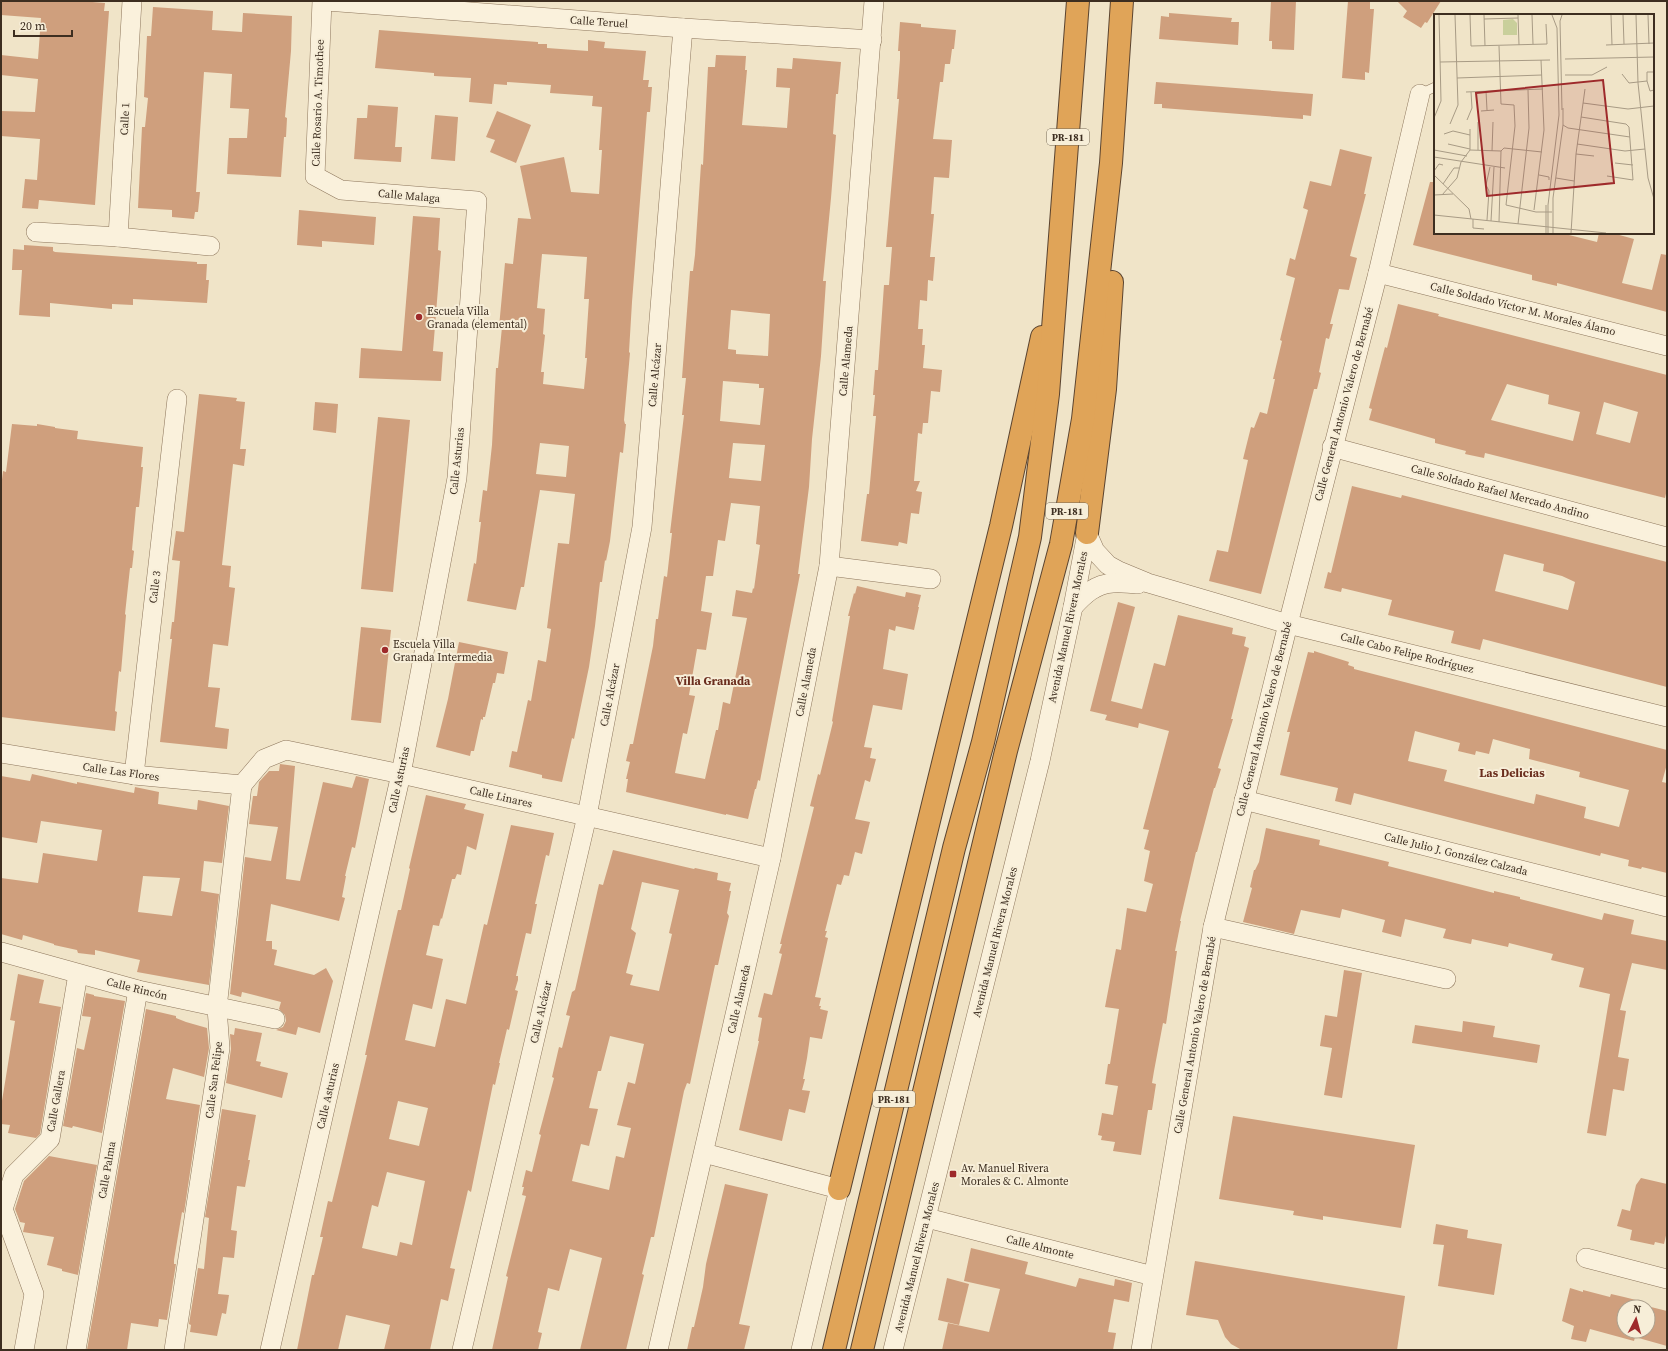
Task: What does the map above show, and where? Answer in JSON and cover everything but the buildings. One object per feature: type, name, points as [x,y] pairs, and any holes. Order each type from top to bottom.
[{"type":"highway","name":"PR-181","points":[[834,1350],[954,848],[983,742],[1030,537],[1048,394],[1078,1]]},
{"type":"highway","name":"PR-181","points":[[862,1350],[1006,751],[1061,544],[1083,419],[1111,163],[1122,1]]},
{"type":"highway","points":[[1087,533],[1105,389],[1114,252],[1111,163]]},
{"type":"highway","points":[[839,1189],[1001,526],[1036,360],[1058,273]]},
{"type":"street","name":"Calle 1","points":[[118,237],[132,1]]},
{"type":"street","name":"Calle Rosario A. Timothee","points":[[322,1],[315,176],[341,190]]},
{"type":"street","name":"Calle Teruel","points":[[326,1],[683,28],[872,40]]},
{"type":"street","name":"Calle Alameda","points":[[658,1350],[771,858],[830,566],[874,1]]},
{"type":"street","name":"Calle Alcázar","points":[[462,1350],[587,816],[642,527],[683,28]]},
{"type":"street","name":"Calle General Antonio Valero de Bernabé","points":[[1141,1350],[1213,927],[1332,447],[1427,90]]},
{"type":"street","name":"Calle Malaga","points":[[341,190],[477,202]]},
{"type":"street","name":"Calle Asturias","points":[[270,1350],[401,774],[457,478],[477,202]]},
{"type":"street","points":[[36,232],[118,237],[210,246]]},
{"type":"street","name":"Calle Soldado Víctor M. Morales Álamo","points":[[1378,273],[1667,346]]},
{"type":"street","name":"Calle 3","points":[[134,775],[177,399]]},
{"type":"street","name":"Calle Soldado Rafael Mercado Andino","points":[[1332,447],[1667,536]]},
{"type":"street","points":[[1087,533],[1095,551],[1108,565],[1148,583]]},
{"type":"street","name":"Avenida Manuel Rivera Morales","points":[[893,1350],[1040,761],[1073,607],[1087,533]]},
{"type":"street","points":[[830,566],[931,579]]},
{"type":"street","points":[[1073,607],[1084,595],[1094,588],[1104,584],[1148,583]]},
{"type":"street","name":"Calle Cabo Felipe Rodríguez","points":[[1148,583],[1288,624],[1667,717]]},
{"type":"street","name":"Calle Linares","points":[[242,785],[264,759],[286,750],[401,774],[771,858]]},
{"type":"street","name":"Calle Las Flores","points":[[1,754],[134,775],[242,785]]},
{"type":"street","name":"Calle San Felipe","points":[[174,1350],[220,1048],[217,1008],[242,785]]},
{"type":"street","name":"Calle Julio J. González Calzada","points":[[1244,800],[1667,907]]},
{"type":"street","points":[[1213,927],[1446,979]]},
{"type":"street","name":"Calle Rincón","points":[[1,952],[138,990],[217,1008],[275,1019]]},
{"type":"street","name":"Calle Gallera","points":[[24,1350],[34,1294],[3,1209],[14,1175],[50,1139],[78,974]]},
{"type":"street","name":"Calle Palma","points":[[76,1350],[138,990]]},
{"type":"street","points":[[704,1154],[839,1189],[801,1350]]},
{"type":"street","name":"Calle Almonte","points":[[927,1218],[1153,1276]]},
{"type":"street","points":[[1586,1258],[1667,1279]]},
{"type":"place","name":"Escuela Villa Granada (elemental)","points":[[419,317]]},
{"type":"place","name":"Escuela Villa Granada Intermedia","points":[[385,650]]},
{"type":"place","name":"Av. Manuel Rivera Morales & C. Almonte","points":[[953,1174]]},
{"type":"district","name":"Villa Granada","points":[[713,681]]},
{"type":"district","name":"Las Delicias","points":[[1512,773]]}]
